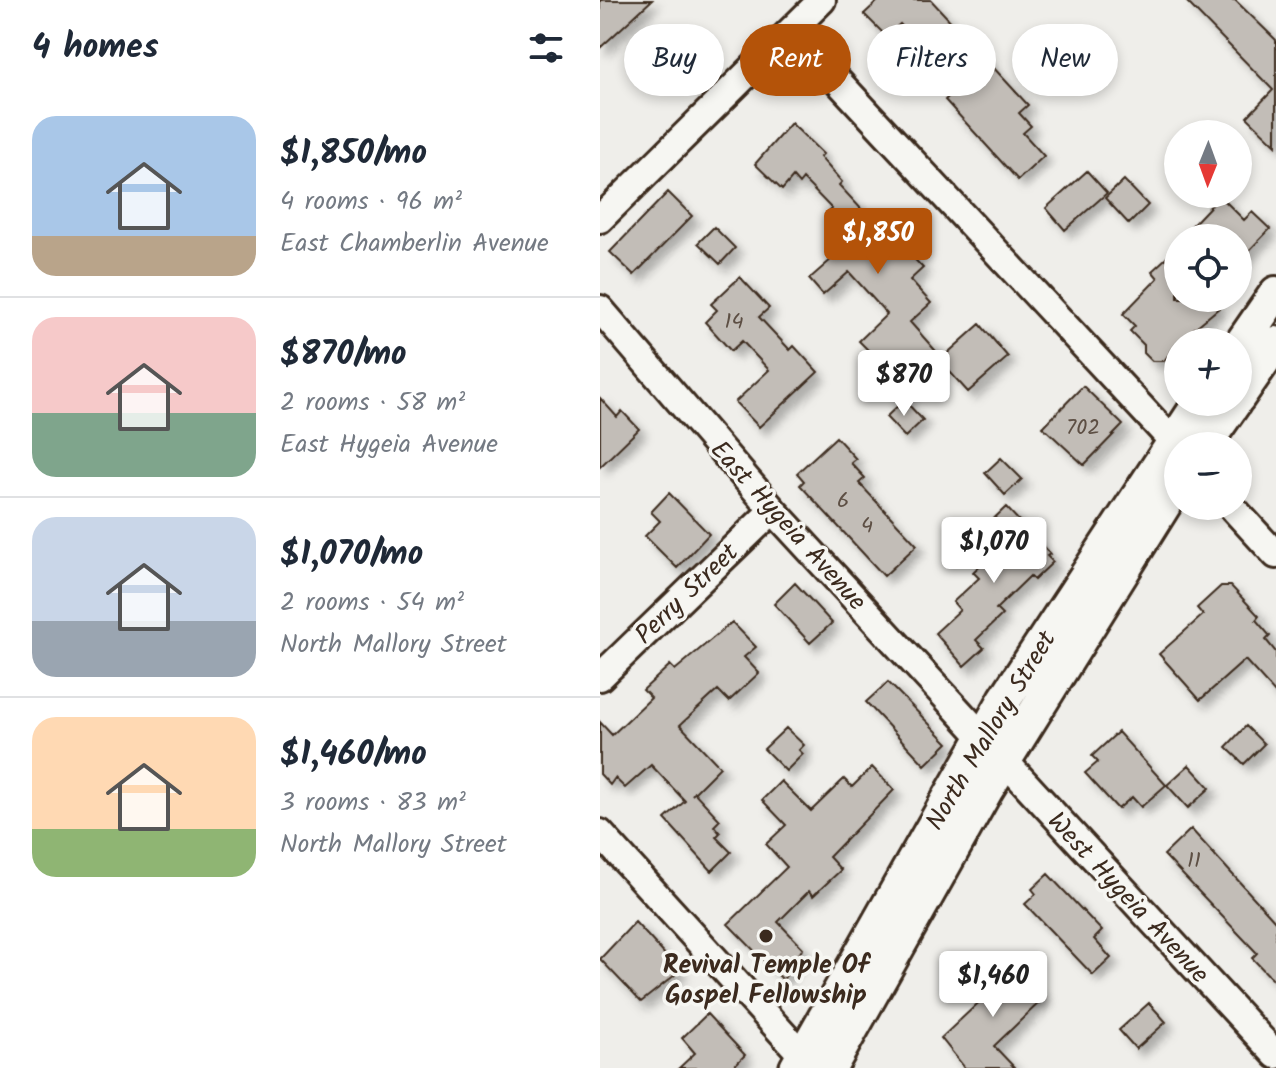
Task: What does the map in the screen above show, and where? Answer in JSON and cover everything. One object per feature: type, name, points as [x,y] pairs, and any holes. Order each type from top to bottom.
[{"type":"main road","points":[[1252,328],[1276,293]]},
{"type":"main road","name":"North Mallory Street","points":[[1252,377],[1276,343]]},
{"type":"main road","name":"North Mallory Street","points":[[1200,432],[1218,416]]},
{"type":"main road","name":"North Mallory Street","points":[[994,750],[1055,620],[1164,473]]},
{"type":"main road","name":"North Mallory Street","points":[[811,1065],[994,750],[1164,503]]},
{"type":"street","points":[[801,24],[822,0]]},
{"type":"street","points":[[600,219],[740,84]]},
{"type":"street","points":[[851,94],[1173,432]]},
{"type":"street","name":"East Hygeia Avenue","points":[[600,309],[773,510],[994,750]]},
{"type":"street","name":"Perry Street","points":[[600,677],[773,510]]},
{"type":"street","points":[[1244,520],[1276,555]]},
{"type":"street","name":"West Hygeia Avenue","points":[[994,750],[1276,1055]]},
{"type":"street","points":[[600,833],[811,1065]]},
{"type":"building","points":[[600,0],[652,0],[624,24],[600,48]]},
{"type":"building","points":[[879,0],[931,0],[953,24],[874,24],[864,14]]},
{"type":"building","points":[[1185,0],[1235,0],[1276,40],[1276,145],[1247,117],[1273,90]]},
{"type":"building","points":[[996,70],[1012,88],[1012,96],[1020,96],[1028,105],[1019,113],[1031,126],[1023,133],[1044,156],[1018,180],[945,100],[949,96],[996,96]]},
{"type":"building","points":[[791,123],[823,154],[820,157],[842,182],[839,185],[900,251],[904,248],[923,268],[910,280],[931,303],[910,322],[942,358],[980,324],[1008,357],[968,392],[940,361],[904,395],[865,353],[868,350],[859,341],[887,314],[849,272],[823,295],[809,279],[841,251],[830,240],[841,229],[827,214],[832,209],[803,179],[799,184],[793,177],[782,190],[755,164]]},
{"type":"building","points":[[1087,171],[1107,193],[1065,230],[1046,208]]},
{"type":"building","points":[[1124,180],[1148,205],[1129,224],[1105,198]]},
{"type":"building","points":[[668,192],[692,216],[634,275],[610,252]]},
{"type":"building","points":[[1209,208],[1232,208],[1244,220],[1252,212],[1270,229],[1252,248],[1252,224],[1193,224]]},
{"type":"building","points":[[714,227],[735,248],[720,264],[698,243]]},
{"type":"building","points":[[1164,260],[1164,312],[1214,312],[1195,328],[1164,328],[1164,361],[1152,361],[1144,353],[1144,345],[1130,331],[1135,326],[1123,314],[1158,278],[1152,271]]},
{"type":"building","points":[[740,277],[769,308],[759,317],[790,350],[794,346],[818,372],[759,427],[735,402],[769,370],[742,341],[731,351],[705,322],[717,310],[711,304]]},
{"type":"building","points":[[1083,386],[1123,425],[1084,465],[1043,427]]},
{"type":"building","points":[[600,398],[617,417],[622,411],[639,429],[600,467]]},
{"type":"building","points":[[904,400],[923,420],[905,437],[886,417]]},
{"type":"building","points":[[836,437],[856,459],[851,463],[865,478],[859,483],[917,545],[884,576],[800,485],[804,481],[797,473]]},
{"type":"building","points":[[1001,458],[1022,479],[1005,495],[985,473]]},
{"type":"building","points":[[669,493],[709,534],[677,568],[645,536],[660,521],[651,512]]},
{"type":"building","points":[[1006,507],[1050,554],[1047,556],[1053,562],[1034,580],[1030,576],[996,609],[1002,615],[976,640],[984,648],[964,666],[935,633],[960,610],[953,602],[979,578],[973,572],[997,549],[991,543],[995,539],[984,528]]},
{"type":"building","points":[[795,583],[832,623],[810,643],[774,604]]},
{"type":"building","points":[[1221,586],[1231,586],[1259,616],[1256,620],[1270,636],[1266,640],[1276,652],[1276,694],[1245,660],[1200,700],[1159,654],[1203,615],[1197,608]]},
{"type":"building","points":[[732,622],[756,647],[744,657],[759,673],[729,701],[718,690],[680,725],[720,767],[694,793],[720,820],[714,826],[720,833],[716,837],[731,852],[712,871],[665,819],[685,801],[651,765],[625,788],[615,778],[610,785],[600,774],[600,722],[612,735],[651,698],[643,690],[670,665],[675,670]]},
{"type":"building","points":[[888,682],[948,743],[925,765],[866,702]]},
{"type":"building","points":[[1246,726],[1264,744],[1244,764],[1226,747]]},
{"type":"building","points":[[786,728],[804,745],[799,750],[803,754],[786,771],[764,749]]},
{"type":"building","points":[[1118,732],[1166,785],[1141,807],[1132,797],[1118,809],[1085,773],[1098,762],[1092,756]]},
{"type":"building","points":[[1189,765],[1210,788],[1188,808],[1167,785]]},
{"type":"building","points":[[872,767],[894,790],[829,857],[841,870],[813,896],[809,891],[778,922],[803,948],[783,980],[728,924],[787,867],[766,844],[786,825],[762,800],[781,781],[811,811],[844,779],[852,787]]},
{"type":"building","points":[[1191,829],[1276,922],[1276,983],[1252,958],[1257,953],[1164,855]]},
{"type":"building","points":[[1048,874],[1102,931],[1094,939],[1111,958],[1093,975],[1025,904],[1036,894],[1032,889]]},
{"type":"building","points":[[635,922],[680,971],[641,1002],[600,959]]},
{"type":"building","points":[[1008,959],[1045,997],[994,1046],[1015,1068],[965,1068],[941,1038],[990,992],[982,983]]},
{"type":"building","points":[[1149,1003],[1166,1022],[1136,1049],[1119,1030]]},
{"type":"building","points":[[707,1014],[745,1055],[732,1068],[679,1068],[695,1053],[682,1038]]},
{"type":"place","name":"Revival Temple Of Gospel Fellowship","points":[[766,936]]}]
